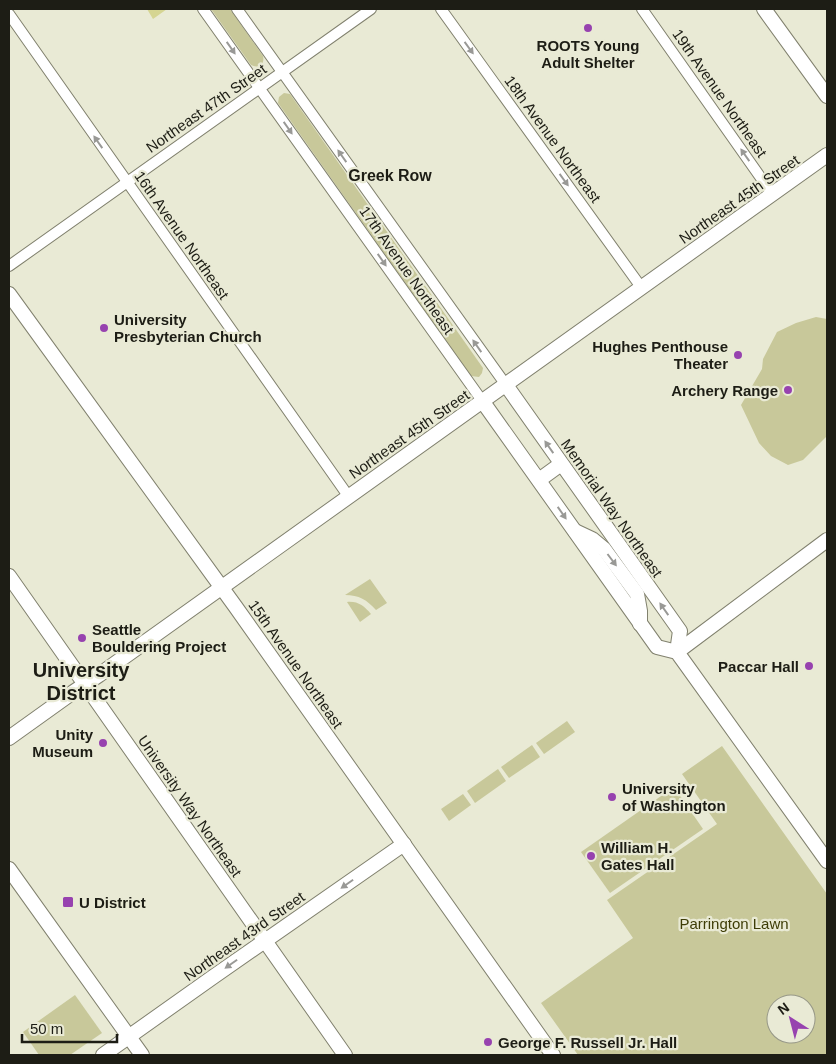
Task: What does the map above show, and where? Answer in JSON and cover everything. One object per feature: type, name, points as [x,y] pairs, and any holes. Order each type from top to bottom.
[{"type":"street","name":"17th Avenue Northeast","points":[[203,9],[483,402]]},
{"type":"street","name":"17th Avenue Northeast","points":[[237,9],[506,386]]},
{"type":"street","name":"Northeast 47th Street","points":[[9,266],[371,9]]},
{"type":"street","name":"18th Avenue Northeast","points":[[440,9],[641,287]]},
{"type":"street","name":"19th Avenue Northeast","points":[[642,9],[773,195]]},
{"type":"street","points":[[764,9],[827,96]]},
{"type":"street","name":"16th Avenue Northeast","points":[[9,14],[349,497]]},
{"type":"street","name":"Northeast 45th Street","points":[[9,738],[506,386],[641,287],[827,155]]},
{"type":"street","name":"15th Avenue Northeast","points":[[9,294],[222,588],[554,1055]]},
{"type":"street","name":"Memorial Way Northeast","points":[[506,386],[680,631],[677,652]]},
{"type":"street","points":[[483,402],[575,531],[592,539],[604,549],[637,594],[640,624],[657,647],[677,652],[827,861]]},
{"type":"street","points":[[539,480],[561,464]]},
{"type":"street","points":[[677,652],[827,540]]},
{"type":"street","name":"University Way Northeast","points":[[9,576],[344,1055]]},
{"type":"street","name":"Northeast 43rd Street","points":[[103,1055],[404,844]]},
{"type":"street","points":[[9,869],[142,1055]]},
{"type":"green space","points":[[211,9],[230,9],[263,56],[261,65],[251,65]]},
{"type":"green space","points":[[284,93],[290,94],[483,368],[479,377],[471,376],[278,103],[279,97]]},
{"type":"green space","name":"Archery Range","points":[[816,317],[827,319],[827,436],[803,460],[788,465],[771,456],[759,443],[741,405],[762,369],[763,359],[777,332],[796,323]]},
{"type":"green space","points":[[370,579],[387,603],[376,610],[362,599],[345,595]]},
{"type":"green space","points":[[347,602],[354,602],[360,605],[371,614],[360,622]]},
{"type":"green space","points":[[567,721],[575,732],[544,754],[536,743]]},
{"type":"green space","points":[[532,745],[540,757],[509,778],[501,767]]},
{"type":"green space","name":"Parrington Lawn","points":[[722,746],[827,894],[827,1055],[578,1055],[541,1003],[633,938],[607,900],[717,824],[682,774]]},
{"type":"green space","points":[[498,769],[506,781],[475,803],[467,791]]},
{"type":"green space","points":[[674,787],[703,829],[610,893],[581,852]]},
{"type":"green space","points":[[463,794],[471,805],[449,821],[441,809]]},
{"type":"green space","points":[[75,995],[102,1033],[70,1055],[39,1055],[23,1032]]},
{"type":"shaded area","points":[[147,9],[167,9],[153,19]]},
{"type":"place","name":"ROOTS Young Adult Shelter","points":[[588,28]]},
{"type":"place","name":"University Presbyterian Church","points":[[104,328]]},
{"type":"place","name":"Hughes Penthouse Theater","points":[[738,355]]},
{"type":"place","name":"Archery Range","points":[[788,390]]},
{"type":"place","name":"Seattle Bouldering Project","points":[[82,638]]},
{"type":"place","name":"Paccar Hall","points":[[809,666]]},
{"type":"place","name":"Unity Museum","points":[[103,743]]},
{"type":"place","name":"University of Washington","points":[[612,797]]},
{"type":"place","name":"William H. Gates Hall","points":[[591,856]]},
{"type":"place","name":"U District","points":[[68,902]]},
{"type":"place","name":"George F. Russell Jr. Hall","points":[[488,1042]]},
{"type":"district","name":"Greek Row","points":[[390,175]]},
{"type":"district","name":"University District","points":[[81,682]]}]
